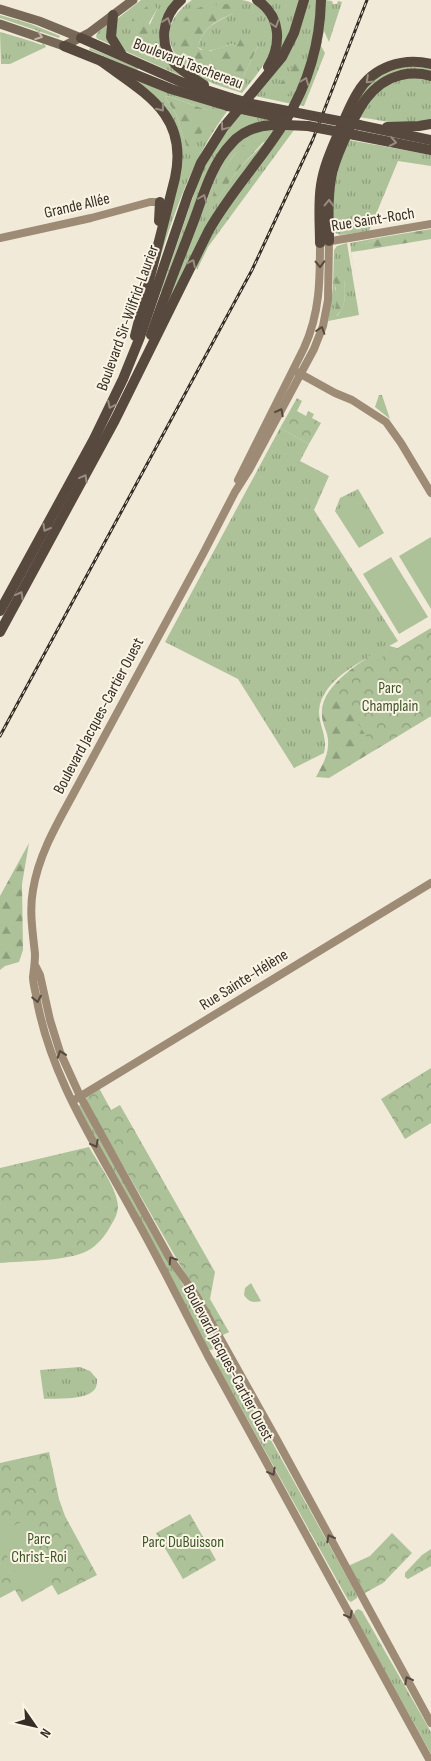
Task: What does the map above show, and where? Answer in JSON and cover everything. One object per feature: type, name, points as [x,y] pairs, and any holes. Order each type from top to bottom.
[{"type":"highway","points":[[181,0],[171,11],[166,22],[164,38],[166,48],[177,65],[211,90]]},
{"type":"highway","points":[[254,89],[273,59],[277,49],[278,38],[272,17],[257,0]]},
{"type":"highway","points":[[254,89],[284,53],[294,33],[304,0]]},
{"type":"highway","points":[[141,364],[209,230],[282,126],[298,98],[314,53],[319,28],[321,0]]},
{"type":"highway","points":[[113,15],[111,37],[123,56]]},
{"type":"highway","name":"Boulevard Taschereau","points":[[81,38],[181,82],[252,104],[431,150]]},
{"type":"highway","name":"Boulevard Taschereau","points":[[64,46],[178,91],[228,106],[287,119],[308,126],[357,130],[371,128],[431,140]]},
{"type":"highway","points":[[101,61],[153,99],[164,112],[172,128],[177,149],[178,166],[127,372]]},
{"type":"highway","points":[[325,242],[320,200],[324,173],[332,148],[357,93],[371,77],[390,66],[408,62],[431,64]]},
{"type":"highway","points":[[325,242],[332,173],[340,148],[360,105],[374,89],[392,78],[413,74],[431,76]]},
{"type":"highway","name":"Boulevard Sir-Wilfrid-Laurier","points":[[0,612],[94,439],[127,372],[197,172],[219,133],[254,89]]},
{"type":"highway","points":[[371,128],[431,124]]},
{"type":"highway","points":[[141,364],[206,190],[220,159],[231,143],[242,134],[254,128],[272,125],[308,126]]},
{"type":"highway","points":[[160,202],[160,233]]},
{"type":"highway","name":"Boulevard Sir-Wilfrid-Laurier","points":[[0,632],[108,433],[141,364]]},
{"type":"main road","points":[[64,46],[81,38],[133,0]]},
{"type":"main road","name":"Boulevard Taschereau","points":[[0,9],[81,38]]},
{"type":"main road","name":"Boulevard Taschereau","points":[[0,24],[64,46]]},
{"type":"main road","name":"Grande Allée","points":[[0,238],[91,218],[150,202],[160,202]]},
{"type":"main road","name":"Rue Saint-Roch","points":[[325,242],[431,224]]},
{"type":"main road","name":"Boulevard Jacques-Cartier Ouest","points":[[235,492],[237,481],[308,339],[317,309],[325,242]]},
{"type":"main road","name":"Boulevard Jacques-Cartier Ouest","points":[[325,242],[329,290],[326,312],[316,345],[153,644],[50,838],[38,865],[32,892],[32,922],[36,967],[34,977],[42,1020],[58,1071],[72,1101],[221,1380],[430,1761]]},
{"type":"main road","points":[[293,370],[354,401],[386,422],[431,494]]},
{"type":"main road","name":"Rue Sainte-Hélène","points":[[72,1101],[431,883]]},
{"type":"main road","name":"Boulevard Jacques-Cartier Ouest","points":[[36,967],[40,975],[50,1020],[60,1052],[80,1096],[170,1257],[197,1297],[431,1723]]},
{"type":"green space","points":[[141,0],[177,0],[161,33],[183,77],[125,51],[114,39],[117,19]],"holes":[[[147,8],[157,9],[145,35],[138,31],[136,17]]]},
{"type":"green space","points":[[192,0],[242,0],[255,5],[265,14],[271,25],[273,35],[272,46],[263,66],[242,93],[201,78],[180,61],[174,52],[170,34],[171,25],[182,8]],"holes":[[[228,4],[233,13],[207,30],[200,40],[198,47],[210,50],[232,44],[237,46],[258,46],[238,88],[229,86],[191,66],[183,53]]]},
{"type":"green space","points":[[263,0],[301,0],[296,18],[280,53]]},
{"type":"green space","points":[[306,0],[318,0],[310,56],[292,104],[255,96],[279,65]]},
{"type":"green space","points":[[325,0],[332,1],[333,4],[337,4],[338,1],[342,2],[329,42],[324,31],[321,46],[325,53],[304,106],[299,105]]},
{"type":"green space","points":[[150,3],[157,9],[149,23],[151,28],[149,33],[139,43],[131,39],[138,29],[131,24],[133,17],[136,17]]},
{"type":"green space","points":[[228,4],[235,6],[233,13],[215,22],[203,35],[198,47],[201,50],[206,48],[210,51],[232,44],[237,46],[241,38],[258,46],[238,88],[214,80],[192,66],[182,50],[179,34],[184,20],[196,9],[210,5]]},
{"type":"green space","points":[[0,15],[31,24],[60,36],[59,38],[0,18]]},
{"type":"green space","points":[[108,24],[112,45],[96,37],[97,33]]},
{"type":"green space","points":[[0,32],[42,45],[42,43],[46,47],[10,64],[1,64]]},
{"type":"green space","points":[[154,39],[158,44],[152,54],[149,55],[146,53],[146,40]]},
{"type":"green space","points":[[90,48],[138,68],[137,70],[89,50]]},
{"type":"green space","points":[[299,57],[302,62],[298,77],[291,91],[284,97],[275,91]]},
{"type":"green space","points":[[431,66],[431,74],[409,71],[359,102],[357,100],[373,79],[395,67]]},
{"type":"green space","points":[[126,74],[187,99],[228,110],[212,134],[187,183],[142,315],[179,173],[174,127]],"holes":[[[168,96],[207,110],[187,148],[176,114],[165,97]]]},
{"type":"green space","points":[[406,77],[431,79],[431,121],[395,123],[359,117],[375,92]]},
{"type":"green space","points":[[168,96],[207,110],[210,116],[198,140],[189,150],[176,114],[165,97]]},
{"type":"green space","points":[[240,113],[273,119],[229,141],[163,292],[161,291],[199,179],[207,161]]},
{"type":"green space","points":[[277,128],[173,296],[168,300],[216,176],[226,158],[239,142],[250,134]],"holes":[[[265,142],[237,171],[209,212],[217,187],[231,159],[241,149]]]},
{"type":"green space","points":[[285,129],[294,130],[208,247],[197,270],[196,266],[219,221]]},
{"type":"green space","points":[[260,134],[268,137],[237,171],[208,214],[219,179],[232,157],[240,148]]},
{"type":"green space","points":[[349,140],[431,155],[431,166],[398,161],[369,231],[340,235],[334,232],[333,228],[334,189],[339,165]]},
{"type":"green space","points":[[431,229],[431,239],[365,250],[365,244],[383,237]]},
{"type":"green space","points":[[383,237],[365,244],[365,250],[351,252],[350,243]]},
{"type":"green space","points":[[347,243],[359,315],[328,321],[333,288],[334,250],[337,246]],"holes":[[[344,279],[344,303],[337,316],[334,309],[337,306],[338,296],[335,290],[336,285]]]},
{"type":"green space","points":[[337,275],[344,278],[344,301],[341,311],[332,318],[331,314],[337,305],[335,300],[338,296],[335,292],[334,280]]},
{"type":"green space","points":[[379,395],[382,395],[390,419],[375,407]]},
{"type":"green space","points":[[297,398],[302,401],[297,411],[306,416],[308,411],[314,414],[312,418],[321,423],[309,444],[280,428]]},
{"type":"green space","points":[[280,428],[309,444],[300,461],[329,476],[314,510],[398,641],[350,669],[329,688],[322,699],[319,711],[325,742],[324,753],[294,768],[238,679],[165,642]]},
{"type":"green space","points":[[358,489],[384,533],[359,548],[335,511],[340,498]]},
{"type":"green space","points":[[361,503],[372,524],[354,534],[342,513]]},
{"type":"green space","points":[[431,537],[431,609],[399,556]]},
{"type":"green space","points":[[391,557],[428,617],[399,634],[363,574]]},
{"type":"green space","name":"Parc Champlain","points":[[431,628],[431,716],[375,750],[334,686]]},
{"type":"green space","name":"Parc Champlain","points":[[386,645],[397,648],[431,716],[329,778],[316,777],[324,761],[328,746],[322,715],[323,704],[328,694],[345,674]]},
{"type":"green space","points":[[29,843],[22,884],[23,950],[19,962],[5,966],[0,970],[0,896]]},
{"type":"green space","points":[[431,1068],[431,1123],[405,1139],[381,1099]]},
{"type":"green space","points":[[99,1088],[111,1110],[120,1105],[215,1272],[210,1299],[229,1332],[221,1336],[86,1101],[87,1095]]},
{"type":"green space","points":[[79,1105],[81,1105],[218,1347],[211,1350],[208,1349]]},
{"type":"green space","points":[[89,1147],[111,1184],[117,1199],[116,1217],[103,1237],[91,1249],[69,1257],[0,1263],[0,1168]]},
{"type":"green space","points":[[251,1283],[261,1301],[251,1301],[244,1295],[245,1288]]},
{"type":"green space","points":[[223,1354],[357,1595],[357,1598],[351,1602],[348,1600],[214,1359],[214,1355]]},
{"type":"green space","points":[[80,1367],[90,1371],[97,1379],[96,1387],[93,1391],[80,1397],[44,1399],[40,1370]]},
{"type":"green space","name":"Parc Christ-Roi","points":[[49,1452],[59,1499],[65,1516],[97,1575],[58,1595],[52,1585],[22,1602],[15,1590],[0,1598],[0,1463]]},
{"type":"green space","name":"Parc DuBuisson","points":[[190,1514],[216,1560],[183,1579],[156,1533]]},
{"type":"green space","points":[[24,1520],[54,1576],[26,1592],[0,1543],[0,1533]]},
{"type":"green space","points":[[392,1533],[412,1553],[383,1583],[363,1594],[348,1566],[370,1556]]},
{"type":"green space","points":[[431,1549],[431,1566],[408,1579],[405,1577],[405,1573],[422,1555]]},
{"type":"green space","points":[[358,1609],[362,1611],[431,1732],[431,1754],[354,1615]]},
{"type":"railway","points":[[0,736],[252,270],[313,139],[367,0]]}]
